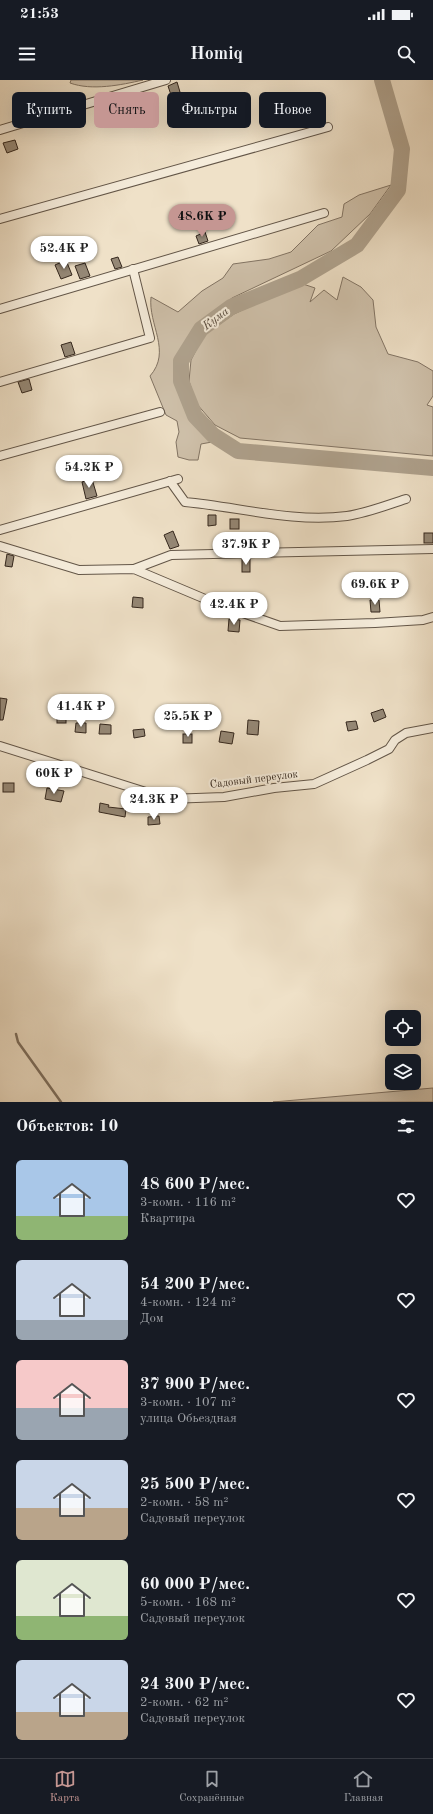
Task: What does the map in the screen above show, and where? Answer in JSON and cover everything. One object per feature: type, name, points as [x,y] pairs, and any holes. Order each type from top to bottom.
[{"type":"street","points":[[0,130],[166,80]]},
{"type":"street","points":[[0,219],[328,127]]},
{"type":"street","points":[[0,309],[324,213]]},
{"type":"street","points":[[0,382],[150,338],[133,269]]},
{"type":"street","points":[[0,456],[160,412]]},
{"type":"street","points":[[0,530],[178,479]]},
{"type":"street","points":[[170,481],[185,502],[325,518],[349,516],[406,499]]},
{"type":"street","points":[[0,546],[79,570],[134,569],[171,555],[433,549]]},
{"type":"street","points":[[134,569],[217,604],[280,626],[375,623],[423,620],[433,617]]},
{"type":"street","name":"Садовый переулок","points":[[0,746],[168,800],[224,797],[274,788],[314,784],[389,749],[395,740],[406,733],[433,728]]},
{"type":"shaded area","points":[[71,80],[143,80],[116,85],[88,87],[70,83]]},
{"type":"shaded area","points":[[391,185],[370,214],[331,251],[232,298],[198,326],[177,361],[176,381],[192,421],[212,442],[201,444],[198,460],[189,460],[178,457],[176,442],[179,432],[177,421],[166,415],[150,376],[156,367],[159,357],[158,338],[151,307],[151,297],[178,312],[202,291],[223,278],[233,264],[269,259],[291,252],[318,225],[342,217],[344,204],[359,195]]},
{"type":"shaded area","points":[[343,277],[361,287],[373,300],[376,327],[388,354],[418,362],[433,371],[433,396],[427,405],[433,407],[433,456],[240,438],[215,425],[196,403],[189,381],[191,360],[204,335],[234,314],[300,283],[315,288],[310,302],[324,290],[337,300]]},
{"type":"shaded area","points":[[433,1088],[433,1102],[273,1102],[421,1090]]},
{"type":"building","points":[[177,82],[180,92],[170,92],[168,86]]},
{"type":"building","points":[[15,140],[18,149],[7,153],[3,143]]},
{"type":"building","points":[[205,232],[208,241],[199,244],[196,236]]},
{"type":"building","points":[[118,257],[122,267],[115,269],[111,259]]},
{"type":"building","points":[[66,260],[72,275],[61,279],[55,265]]},
{"type":"building","points":[[85,263],[90,276],[80,279],[75,266]]},
{"type":"building","points":[[71,342],[75,354],[65,357],[61,345]]},
{"type":"building","points":[[29,379],[32,390],[22,393],[18,382]]},
{"type":"building","points":[[92,479],[97,496],[86,499],[82,482]]},
{"type":"building","points":[[208,515],[216,515],[216,525],[208,526]]},
{"type":"building","points":[[230,519],[239,519],[239,529],[230,529]]},
{"type":"building","points":[[173,531],[179,546],[170,549],[164,535]]},
{"type":"building","points":[[424,533],[433,533],[433,543],[424,543]]},
{"type":"building","points":[[7,554],[14,556],[12,567],[5,566]]},
{"type":"building","points":[[242,559],[250,559],[250,572],[242,572]]},
{"type":"building","points":[[133,597],[143,598],[143,608],[132,607]]},
{"type":"building","points":[[370,600],[379,600],[380,612],[371,612]]},
{"type":"building","points":[[229,619],[240,620],[239,632],[228,631]]},
{"type":"building","points":[[0,698],[7,699],[3,720],[0,720]]},
{"type":"building","points":[[86,704],[95,705],[94,715],[85,714]]},
{"type":"building","points":[[383,709],[386,717],[374,722],[371,713]]},
{"type":"building","points":[[200,711],[210,712],[209,725],[199,724]]},
{"type":"building","points":[[57,714],[66,714],[66,723],[57,723]]},
{"type":"building","points":[[248,720],[259,721],[258,735],[247,734]]},
{"type":"building","points":[[356,721],[358,729],[348,731],[346,722]]},
{"type":"building","points":[[76,723],[86,723],[86,733],[75,732]]},
{"type":"building","points":[[100,724],[111,725],[111,734],[99,734]]},
{"type":"building","points":[[144,729],[145,736],[134,738],[133,730]]},
{"type":"building","points":[[221,731],[234,733],[232,744],[219,742]]},
{"type":"building","points":[[183,734],[192,734],[192,743],[183,743]]},
{"type":"building","points":[[3,783],[14,783],[14,792],[3,792]]},
{"type":"building","points":[[47,788],[64,791],[61,802],[45,799]]},
{"type":"building","points":[[100,803],[109,805],[108,807],[126,809],[125,817],[99,812]]},
{"type":"building","points":[[159,816],[160,824],[148,825],[148,817]]},
{"type":"waterway","name":"Кума","points":[[382,80],[402,149],[398,190],[357,245],[300,279],[231,307],[201,329],[181,361],[181,381],[195,416],[213,435],[238,451],[433,468]]},
{"type":"waterway","points":[[16,1034],[18,1042],[61,1102]]}]
